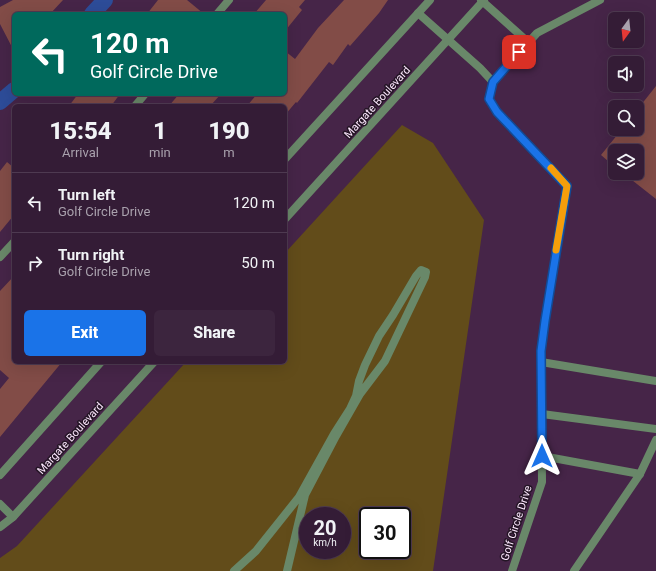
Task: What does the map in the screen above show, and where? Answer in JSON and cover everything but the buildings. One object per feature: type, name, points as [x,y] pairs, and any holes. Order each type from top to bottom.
[{"type":"street","points":[[219,12],[229,0]]},
{"type":"street","points":[[287,157],[430,0]]},
{"type":"street","points":[[483,0],[528,42]]},
{"type":"street","name":"Margate Boulevard","points":[[287,217],[483,0]]},
{"type":"street","points":[[418,13],[480,68],[493,82],[528,42],[538,33],[600,0]]},
{"type":"street","name":"Golf Circle Drive","points":[[493,82],[489,99],[497,112],[567,186],[545,321],[541,362],[542,482],[512,571]]},
{"type":"street","points":[[137,104],[144,96]]},
{"type":"street","points":[[0,257],[12,244]]},
{"type":"street","points":[[234,571],[256,551],[299,497],[334,434],[350,409],[356,396],[365,365],[379,336],[393,316],[416,276],[422,270],[426,272],[426,277],[385,361],[360,394],[304,495],[287,571]]},
{"type":"street","points":[[541,362],[656,381]]},
{"type":"street","points":[[0,475],[99,364]]},
{"type":"street","name":"Margate Boulevard","points":[[0,526],[13,517],[152,364]]},
{"type":"street","points":[[542,414],[656,429]]},
{"type":"street","points":[[574,571],[640,474],[656,440]]},
{"type":"street","points":[[542,456],[640,474]]},
{"type":"street","points":[[0,504],[13,517]]},
{"type":"shaded area","points":[[402,125],[433,143],[484,220],[433,571],[0,571],[0,558],[17,546],[184,364],[287,364],[287,251]]},
{"type":"waterway","points":[[94,12],[105,0]]},
{"type":"waterway","points":[[0,102],[12,92]]},
{"type":"slow traffic","points":[[551,168],[567,186],[556,250]]},
{"type":"route","points":[[519,52],[493,82],[489,99],[497,112],[567,186],[541,351],[542,456]]}]
